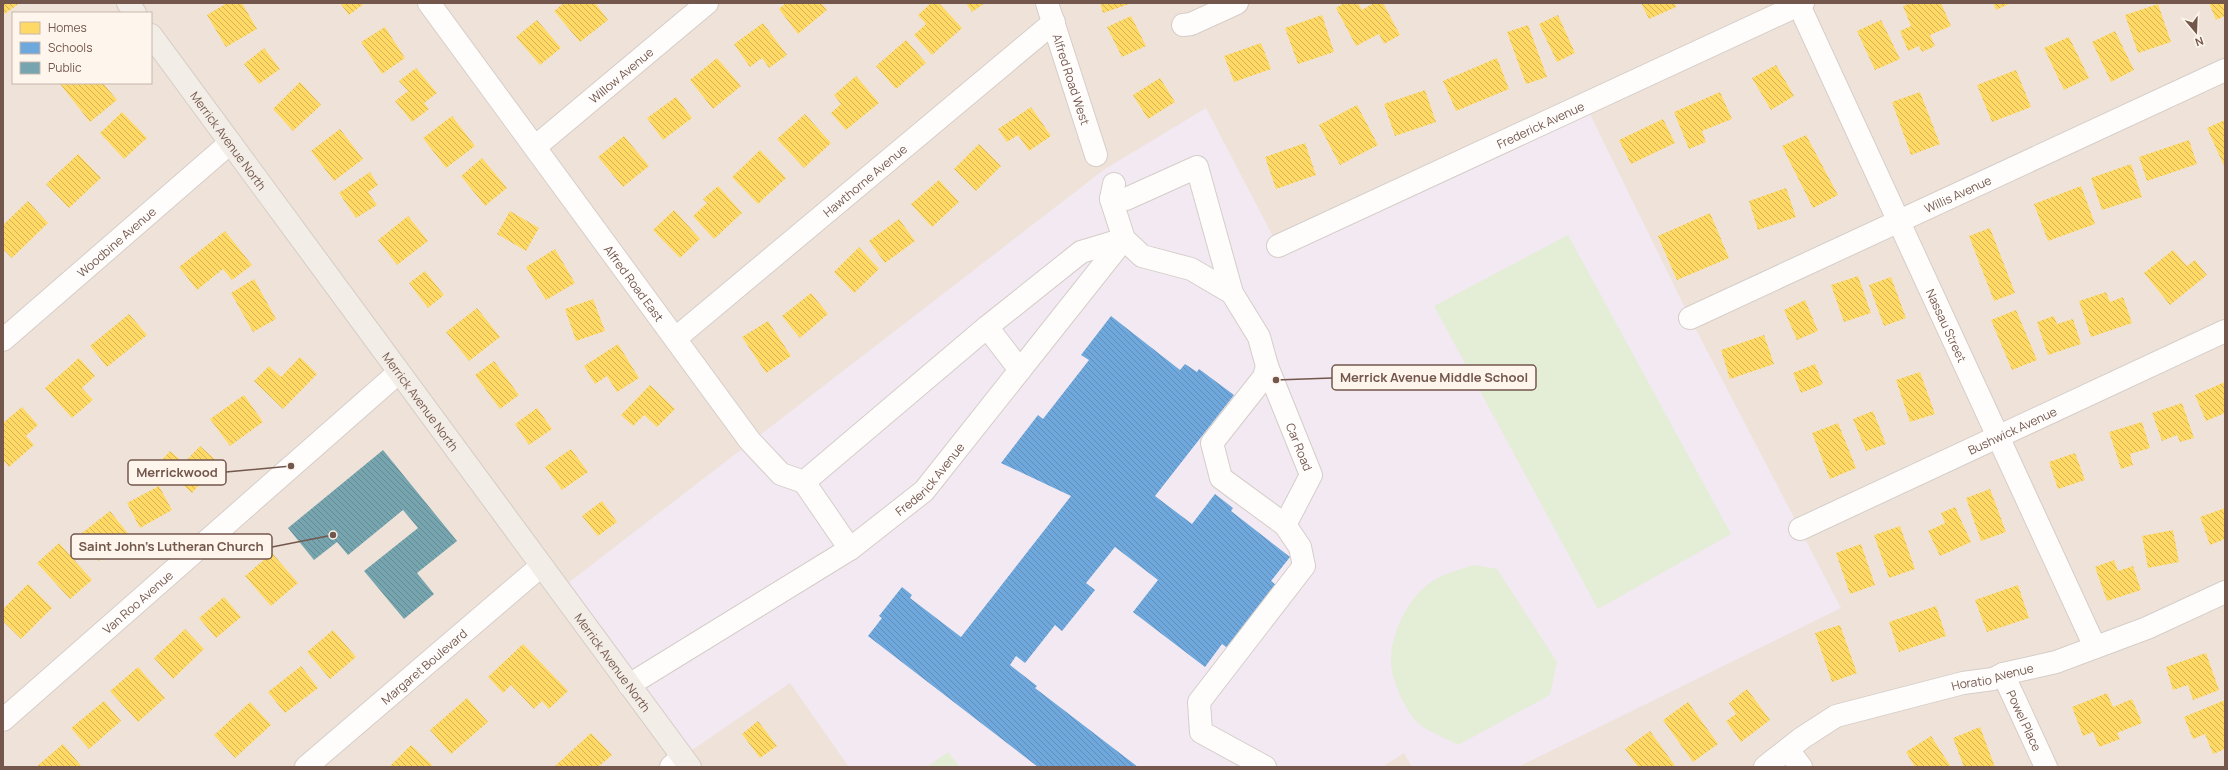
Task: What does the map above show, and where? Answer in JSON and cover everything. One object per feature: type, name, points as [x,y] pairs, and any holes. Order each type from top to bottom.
[{"type":"main road","points":[[128,3],[134,12]]},
{"type":"main road","name":"Merrick Avenue North","points":[[152,36],[398,373],[630,685],[681,764]]},
{"type":"street","name":"Alfred Road East","points":[[429,3],[750,441],[781,474],[804,482]]},
{"type":"street","name":"Willow Avenue","points":[[535,147],[707,3]]},
{"type":"street","points":[[1183,25],[1191,24],[1237,3]]},
{"type":"street","name":"Nassau Street","points":[[1800,4],[2095,647]]},
{"type":"street","name":"Frederick Avenue","points":[[1278,246],[1800,4]]},
{"type":"street","name":"Alfred Road West","points":[[1050,13],[1096,155]]},
{"type":"street","name":"Hawthorne Avenue","points":[[676,338],[1050,13]]},
{"type":"street","name":"Willis Avenue","points":[[1690,318],[1898,220],[2225,70]]},
{"type":"street","name":"Woodbine Avenue","points":[[3,340],[230,143]]},
{"type":"street","points":[[1198,167],[1232,293],[1191,269],[1142,256],[1124,239],[1113,191],[1126,199],[1198,167]]},
{"type":"street","points":[[850,549],[804,482],[987,327],[1081,252],[1124,239]]},
{"type":"street","name":"Frederick Avenue","points":[[630,685],[850,549],[924,491],[1124,239]]},
{"type":"street","name":"Car Road","points":[[1232,293],[1259,337],[1267,366],[1311,475],[1285,525]]},
{"type":"street","points":[[987,327],[1020,370]]},
{"type":"street","name":"Bushwick Avenue","points":[[1800,529],[2225,331]]},
{"type":"street","points":[[1265,767],[1201,732],[1199,702],[1304,566],[1300,547],[1285,525],[1221,478],[1212,443],[1264,377],[1267,366]]},
{"type":"street","name":"Van Roo Avenue","points":[[3,720],[398,373]]},
{"type":"street","name":"Margaret Boulevard","points":[[306,767],[541,566]]},
{"type":"street","name":"Horatio Avenue","points":[[1765,767],[1802,738],[1836,716],[1963,683],[1993,679],[2003,674],[2056,662],[2147,628],[2225,592]]},
{"type":"street","name":"Powel Place","points":[[2003,674],[2046,767]]},
{"type":"street","points":[[1788,750],[1801,767]]},
{"type":"shaded area","points":[[3,3],[2225,3],[2225,767],[3,767]]},
{"type":"shaded area","points":[[1585,104],[1690,318],[1841,608],[1518,767],[1412,767],[1404,753],[1382,767],[849,767],[790,683],[682,757],[559,590],[1105,169],[1206,108],[1278,246]]},
{"type":"green space","points":[[1568,235],[1731,534],[1598,609],[1434,306]]},
{"type":"green space","points":[[1475,565],[1497,569],[1557,662],[1550,695],[1458,745],[1419,724],[1411,715],[1395,684],[1391,660],[1397,629],[1407,609],[1420,592],[1432,581],[1438,578]]},
{"type":"green space","points":[[948,752],[960,767],[927,767]]},
{"type":"building: Homes","points":[[3,3],[20,3],[3,15]]},
{"type":"building: Homes","points":[[227,3],[242,3],[257,29],[226,47],[207,15]]},
{"type":"building: Homes","points":[[340,3],[365,3],[349,15]]},
{"type":"building: Homes","points":[[564,3],[595,3],[608,20],[580,42],[554,11]]},
{"type":"building: Homes","points":[[786,3],[821,3],[827,10],[798,34],[779,9]]},
{"type":"building: Homes","points":[[931,3],[939,3],[962,28],[932,55],[914,35],[926,24],[918,15]]},
{"type":"building: Homes","points":[[966,3],[985,3],[972,12]]},
{"type":"building: Homes","points":[[1100,3],[1132,3],[1103,13]]},
{"type":"building: Homes","points":[[1344,3],[1358,3],[1362,10],[1374,3],[1383,3],[1400,35],[1384,44],[1379,34],[1356,46],[1336,8]]},
{"type":"building: Homes","points":[[1641,3],[1675,3],[1676,7],[1649,19]]},
{"type":"building: Homes","points":[[1911,3],[1941,3],[1951,26],[1930,35],[1935,46],[1922,52],[1919,46],[1908,51],[1900,31],[1911,26],[1903,6]]},
{"type":"building: Homes","points":[[1993,3],[2011,3],[1996,10]]},
{"type":"building: Homes","points":[[2209,3],[2225,3],[2225,16],[2216,20]]},
{"type":"building: Homes","points":[[2158,4],[2171,42],[2138,53],[2125,15]]},
{"type":"building: Homes","points":[[1322,15],[1334,52],[1298,64],[1285,28]]},
{"type":"building: Homes","points":[[1558,15],[1575,53],[1557,62],[1539,24]]},
{"type":"building: Homes","points":[[1131,16],[1146,46],[1122,57],[1107,27]]},
{"type":"building: Homes","points":[[537,20],[561,48],[540,65],[516,37]]},
{"type":"building: Homes","points":[[1881,20],[1900,59],[1875,70],[1857,31]]},
{"type":"building: Homes","points":[[763,23],[787,55],[769,68],[762,58],[750,67],[734,44]]},
{"type":"building: Homes","points":[[1528,25],[1547,77],[1526,84],[1507,32]]},
{"type":"building: Homes","points":[[385,27],[405,58],[382,74],[361,42]]},
{"type":"building: Homes","points":[[2115,31],[2134,70],[2111,82],[2092,42]]},
{"type":"building: Homes","points":[[2069,37],[2089,78],[2064,90],[2044,48]]},
{"type":"building: Homes","points":[[906,40],[926,63],[896,89],[876,66]]},
{"type":"building: Homes","points":[[1261,43],[1271,69],[1234,82],[1224,56]]},
{"type":"building: Homes","points":[[264,48],[280,69],[259,84],[244,64]]},
{"type":"building: Homes","points":[[717,58],[741,86],[713,109],[690,80]]},
{"type":"building: Homes","points":[[1497,58],[1509,89],[1456,111],[1443,81]]},
{"type":"building: Homes","points":[[1776,65],[1794,96],[1771,110],[1752,78]]},
{"type":"building: Homes","points":[[416,68],[437,93],[424,103],[429,109],[412,122],[395,101],[408,91],[399,81]]},
{"type":"building: Homes","points":[[2016,70],[2031,107],[1992,122],[1977,85]]},
{"type":"building: Homes","points":[[856,76],[879,103],[846,130],[831,113],[841,104],[834,95]]},
{"type":"building: Homes","points":[[1160,78],[1175,102],[1148,119],[1133,95]]},
{"type":"building: Homes","points":[[300,82],[321,105],[293,131],[273,109]]},
{"type":"building: Homes","points":[[60,84],[104,84],[117,100],[90,122]]},
{"type":"building: Homes","points":[[1425,90],[1436,122],[1395,136],[1384,104]]},
{"type":"building: Homes","points":[[1720,92],[1732,119],[1702,131],[1706,142],[1689,149],[1674,112]]},
{"type":"building: Homes","points":[[1920,92],[1940,144],[1911,155],[1892,102]]},
{"type":"building: Homes","points":[[676,97],[692,118],[663,140],[647,118]]},
{"type":"building: Homes","points":[[1357,105],[1378,145],[1340,165],[1319,125]]},
{"type":"building: Homes","points":[[1031,107],[1051,136],[1029,151],[1018,135],[1007,142],[998,129]]},
{"type":"building: Homes","points":[[122,112],[147,138],[124,159],[100,133]]},
{"type":"building: Homes","points":[[805,114],[831,143],[804,168],[777,139]]},
{"type":"building: Homes","points":[[452,116],[475,146],[446,168],[423,138]]},
{"type":"building: Homes","points":[[1663,119],[1675,143],[1631,164],[1619,140]]},
{"type":"building: Homes","points":[[2225,120],[2225,168],[2207,128]]},
{"type":"building: Homes","points":[[340,129],[363,159],[334,181],[311,151]]},
{"type":"building: Homes","points":[[1806,135],[1838,195],[1813,208],[1782,146]]},
{"type":"building: Homes","points":[[624,136],[649,166],[623,187],[598,157]]},
{"type":"building: Homes","points":[[2189,140],[2197,164],[2147,181],[2139,157]]},
{"type":"building: Homes","points":[[1305,143],[1316,175],[1276,189],[1265,157]]},
{"type":"building: Homes","points":[[979,144],[1001,166],[976,191],[954,169]]},
{"type":"building: Homes","points":[[760,150],[786,178],[758,204],[732,177]]},
{"type":"building: Homes","points":[[78,154],[101,178],[69,208],[46,184]]},
{"type":"building: Homes","points":[[482,158],[507,188],[485,206],[461,176]]},
{"type":"building: Homes","points":[[2131,164],[2142,197],[2102,210],[2091,178]]},
{"type":"building: Homes","points":[[370,172],[378,185],[368,192],[377,205],[356,218],[339,193]]},
{"type":"building: Homes","points":[[939,180],[959,202],[932,227],[911,204]]},
{"type":"building: Homes","points":[[718,186],[742,213],[714,239],[693,216],[707,203],[703,199]]},
{"type":"building: Homes","points":[[2081,186],[2095,224],[2048,241],[2034,204]]},
{"type":"building: Homes","points":[[1786,188],[1796,217],[1758,230],[1749,201]]},
{"type":"building: Homes","points":[[28,201],[48,223],[12,258],[3,249],[3,225]]},
{"type":"building: Homes","points":[[674,210],[700,239],[680,258],[653,230]]},
{"type":"building: Homes","points":[[510,211],[539,228],[526,251],[497,234]]},
{"type":"building: Homes","points":[[1710,213],[1729,258],[1677,280],[1658,236]]},
{"type":"building: Homes","points":[[408,216],[428,241],[397,265],[378,240]]},
{"type":"building: Homes","points":[[899,219],[915,241],[885,263],[869,241]]},
{"type":"building: Homes","points":[[1990,228],[2015,293],[1994,301],[1969,236]]},
{"type":"building: Homes","points":[[225,231],[252,265],[232,280],[223,269],[197,290],[179,267]]},
{"type":"building: Homes","points":[[859,247],[879,269],[854,293],[834,272]]},
{"type":"building: Homes","points":[[555,249],[575,283],[546,300],[526,267]]},
{"type":"building: Homes","points":[[2173,250],[2187,266],[2195,260],[2207,275],[2170,305],[2144,273]]},
{"type":"building: Homes","points":[[425,271],[444,295],[428,308],[409,283]]},
{"type":"building: Homes","points":[[1858,276],[1871,313],[1844,322],[1831,285]]},
{"type":"building: Homes","points":[[1891,277],[1906,318],[1884,326],[1869,285]]},
{"type":"building: Homes","points":[[254,279],[276,319],[253,332],[231,293]]},
{"type":"building: Homes","points":[[2106,292],[2110,302],[2123,297],[2132,323],[2091,337],[2079,301]]},
{"type":"building: Homes","points":[[811,293],[828,314],[800,338],[782,316]]},
{"type":"building: Homes","points":[[593,299],[605,331],[576,341],[565,309]]},
{"type":"building: Homes","points":[[1805,300],[1818,331],[1797,340],[1784,310]]},
{"type":"building: Homes","points":[[477,308],[500,337],[469,361],[446,332]]},
{"type":"building: Homes","points":[[2016,310],[2037,360],[2012,370],[1991,320]]},
{"type":"building: Homes","points":[[129,314],[147,335],[107,367],[90,346]]},
{"type":"building: Homes","points":[[2054,316],[2057,324],[2073,319],[2081,344],[2048,355],[2037,322]]},
{"type":"building: Homes","points":[[768,321],[791,356],[766,373],[742,337]]},
{"type":"building: Homes","points":[[1764,335],[1774,364],[1730,379],[1721,350]]},
{"type":"building: Homes","points":[[618,344],[639,378],[617,392],[607,376],[595,384],[584,366]]},
{"type":"building: Homes","points":[[300,357],[317,374],[283,409],[254,381],[269,366],[281,377]]},
{"type":"building: Homes","points":[[79,358],[95,376],[82,388],[93,400],[72,418],[45,388]]},
{"type":"building: Homes","points":[[494,361],[519,395],[500,409],[475,375]]},
{"type":"building: Homes","points":[[1815,364],[1823,384],[1801,393],[1793,373]]},
{"type":"building: Homes","points":[[1920,372],[1935,414],[1910,422],[1896,380]]},
{"type":"building: Homes","points":[[2225,382],[2225,413],[2206,421],[2195,395]]},
{"type":"building: Homes","points":[[650,385],[675,409],[657,427],[644,415],[633,426],[621,415]]},
{"type":"building: Homes","points":[[244,395],[263,422],[230,446],[210,419]]},
{"type":"building: Homes","points":[[2182,403],[2194,438],[2180,442],[2177,435],[2162,441],[2152,413]]},
{"type":"building: Homes","points":[[22,407],[38,425],[26,436],[34,445],[9,467],[3,460],[3,423]]},
{"type":"building: Homes","points":[[537,408],[552,429],[529,445],[515,424]]},
{"type":"building: Homes","points":[[1873,411],[1886,444],[1866,451],[1853,419]]},
{"type":"building: Homes","points":[[2142,422],[2150,448],[2130,454],[2133,465],[2121,469],[2109,432]]},
{"type":"building: Homes","points":[[1838,423],[1856,468],[1830,479],[1812,433]]},
{"type":"building: Homes","points":[[200,446],[219,463],[192,493],[159,463],[170,451],[184,463]]},
{"type":"building: Homes","points":[[571,449],[588,472],[562,490],[545,467]]},
{"type":"building: Homes","points":[[2075,453],[2085,480],[2058,489],[2049,462]]},
{"type":"building: Homes","points":[[159,486],[172,510],[140,528],[127,503]]},
{"type":"building: Homes","points":[[1990,489],[2006,532],[1981,541],[1966,498]]},
{"type":"building: Homes","points":[[602,501],[617,522],[598,536],[582,516]]},
{"type":"building: Homes","points":[[1955,507],[1971,542],[1940,556],[1928,531],[1945,523],[1941,513]]},
{"type":"building: Homes","points":[[2225,508],[2225,539],[2210,545],[2200,517]]},
{"type":"building: Homes","points":[[110,511],[130,536],[99,561],[78,536]]},
{"type":"building: Homes","points":[[1900,526],[1915,569],[1889,578],[1874,535]]},
{"type":"building: Homes","points":[[2173,530],[2179,562],[2148,568],[2142,536]]},
{"type":"building: Homes","points":[[59,543],[92,580],[70,599],[37,563]]},
{"type":"building: Homes","points":[[1861,544],[1875,585],[1850,594],[1836,553]]},
{"type":"building: Homes","points":[[272,553],[298,583],[271,606],[245,576]]},
{"type":"building: Homes","points":[[2114,560],[2118,571],[2133,566],[2141,590],[2107,601],[2095,567]]},
{"type":"building: Homes","points":[[28,584],[52,608],[21,639],[3,621],[3,609]]},
{"type":"building: Homes","points":[[2018,585],[2029,618],[1987,632],[1975,600]]},
{"type":"building: Homes","points":[[224,597],[241,617],[216,638],[199,618]]},
{"type":"building: Homes","points":[[1936,606],[1946,636],[1899,652],[1889,622]]},
{"type":"building: Homes","points":[[1840,625],[1857,673],[1832,682],[1815,633]]},
{"type":"building: Homes","points":[[185,629],[204,649],[173,679],[154,658]]},
{"type":"building: Homes","points":[[333,630],[356,657],[330,679],[307,652]]},
{"type":"building: Homes","points":[[523,644],[568,691],[549,709],[542,701],[534,709],[511,685],[503,693],[488,677]]},
{"type":"building: Homes","points":[[2206,653],[2219,690],[2193,700],[2188,685],[2173,690],[2166,667]]},
{"type":"building: Homes","points":[[301,666],[318,688],[285,713],[268,692]]},
{"type":"building: Homes","points":[[138,667],[165,698],[138,722],[110,691]]},
{"type":"building: Homes","points":[[1747,689],[1770,720],[1741,742],[1726,721],[1736,714],[1729,703]]},
{"type":"building: Homes","points":[[2107,693],[2113,707],[2132,699],[2142,723],[2117,733],[2120,739],[2099,747],[2093,732],[2083,736],[2072,707]]},
{"type":"building: Homes","points":[[467,698],[488,722],[451,754],[430,730]]},
{"type":"building: Homes","points":[[2225,700],[2225,749],[2213,754],[2205,734],[2193,739],[2184,717]]},
{"type":"building: Homes","points":[[104,701],[121,721],[89,749],[71,728]]},
{"type":"building: Homes","points":[[250,702],[271,725],[235,758],[214,735]]},
{"type":"building: Homes","points":[[1688,702],[1718,744],[1693,762],[1663,720]]},
{"type":"building: Homes","points":[[758,721],[777,746],[760,758],[742,734]]},
{"type":"building: Homes","points":[[1980,727],[1995,767],[1964,767],[1953,738]]},
{"type":"building: Homes","points":[[1650,731],[1676,767],[1638,767],[1625,749]]},
{"type":"building: Homes","points":[[591,733],[612,755],[598,767],[554,767]]},
{"type":"building: Homes","points":[[1931,736],[1951,767],[1915,767],[1906,752]]},
{"type":"building: Homes","points":[[63,744],[82,767],[36,767]]},
{"type":"building: Homes","points":[[411,745],[432,765],[430,767],[389,767]]},
{"type":"building: Schools","points":[[1111,316],[1180,370],[1185,364],[1197,372],[1199,369],[1234,395],[1155,496],[1192,524],[1215,494],[1233,508],[1231,511],[1290,557],[1271,581],[1282,590],[1233,652],[1222,644],[1205,667],[1133,612],[1158,580],[1115,547],[1086,583],[1095,590],[1062,631],[1055,625],[1025,663],[1016,656],[1010,665],[1037,686],[1035,688],[1138,767],[1038,767],[868,636],[882,618],[879,616],[902,587],[912,595],[910,598],[961,637],[1071,496],[1001,463],[1038,415],[1043,419],[1089,360],[1081,355]]},
{"type":"building: Public","points":[[383,450],[457,541],[417,573],[434,594],[404,619],[364,571],[418,528],[403,510],[348,555],[337,542],[314,560],[288,528]]},
{"type":"place","name":"Merrick Avenue Middle School","points":[[1276,380]]},
{"type":"place","name":"Merrickwood","points":[[291,466]]},
{"type":"place","name":"Saint John's Lutheran Church","points":[[333,535]]}]
